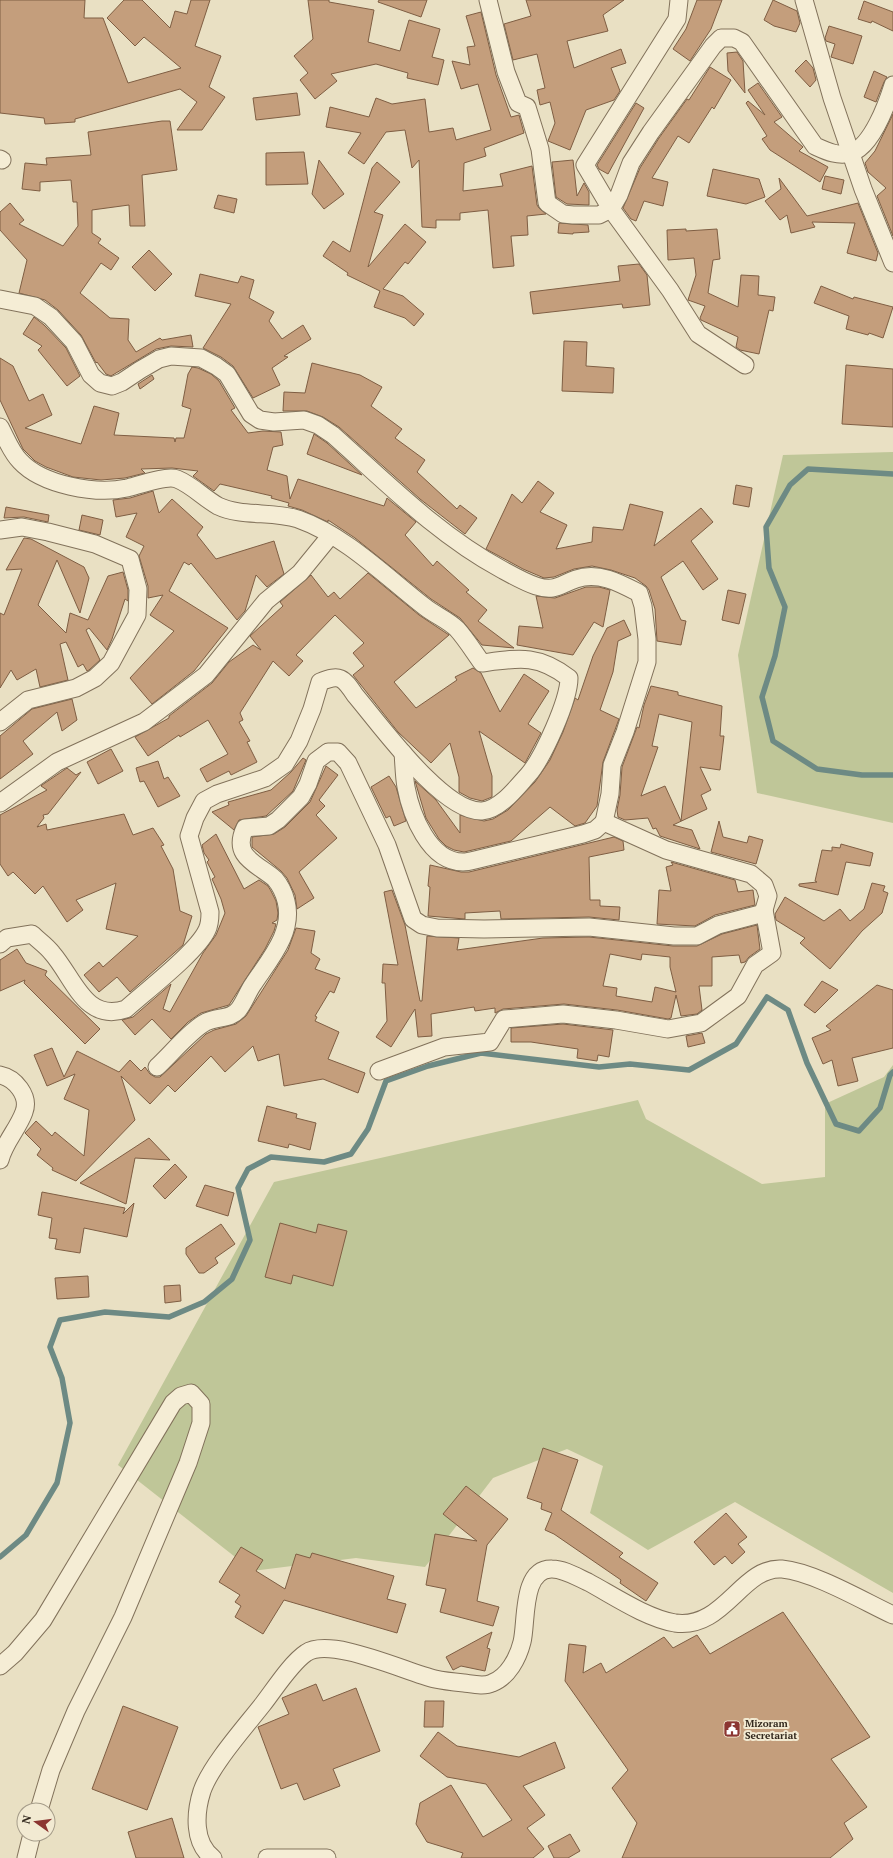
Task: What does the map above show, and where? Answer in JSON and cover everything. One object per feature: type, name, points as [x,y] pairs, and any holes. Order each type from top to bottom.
[{"type":"street","points":[[488,0],[509,78],[518,103],[527,107],[540,149],[547,203],[563,214],[599,215],[611,209],[619,195],[631,163],[647,138],[713,46],[721,38],[734,38],[742,42],[815,146],[834,154],[852,153],[870,138],[893,85]]},
{"type":"street","points":[[679,0],[677,19],[585,165],[611,209],[670,290],[698,334],[745,366]]},
{"type":"street","points":[[805,0],[832,98],[863,189],[893,263]]},
{"type":"street","points":[[0,299],[35,306],[51,317],[74,342],[91,375],[100,383],[112,386],[122,382],[159,359],[171,356],[201,358],[216,366],[227,374],[251,414],[260,420],[274,422],[304,420],[318,425],[333,435],[435,525],[482,559],[517,578],[535,586],[550,590],[562,586],[576,578],[589,576],[604,578],[639,593],[643,606],[647,639],[647,662],[625,732],[612,766],[610,794],[604,822],[595,830],[505,853],[462,862],[446,858],[432,848],[422,832],[412,810],[406,786],[403,753]]},
{"type":"street","points":[[0,427],[19,460],[32,472],[62,484],[94,490],[112,490],[154,480],[176,478],[219,506],[240,511],[276,514],[298,519],[331,535],[376,567],[426,608],[456,629],[482,663],[519,658],[542,662],[556,668],[569,678],[569,688],[548,740],[535,767],[501,803],[482,811],[470,809],[455,802],[429,782],[403,753],[345,681],[333,677],[320,682],[312,709],[299,741],[285,764],[265,778],[224,792],[204,801],[195,818],[189,836],[210,912],[210,921],[207,930],[191,951],[126,1009],[115,1013],[102,1011],[89,1004],[52,953],[32,934],[7,938],[0,944]]},
{"type":"street","points":[[0,530],[22,527],[95,544],[130,559],[138,589],[136,615],[111,663],[95,678],[76,688],[28,700],[0,722]]},
{"type":"street","points":[[0,803],[57,762],[144,722],[206,675],[221,654],[266,601],[300,573],[331,535]]},
{"type":"street","points":[[157,1067],[195,1030],[206,1022],[229,1017],[239,1009],[254,982],[278,945],[287,925],[285,896],[275,880],[249,861],[242,848],[241,840],[245,828],[269,826],[290,809],[308,784],[316,761],[328,752],[338,752],[348,763],[387,845],[413,919],[422,925],[437,928],[484,930],[589,927],[674,936],[697,936],[718,925],[760,914],[764,910]]},
{"type":"street","points":[[379,1071],[444,1047],[490,1042],[504,1019],[562,1014],[616,1020],[668,1029],[701,1023],[738,996],[755,965],[772,953],[764,910],[768,896],[764,885],[751,874],[666,850],[604,822]]},
{"type":"street","points":[[0,1075],[11,1079],[17,1084],[21,1090],[25,1111],[0,1160]]},
{"type":"street","points":[[0,1666],[15,1653],[43,1620],[173,1403],[181,1396],[191,1393],[201,1404],[202,1413],[201,1423],[188,1463],[123,1617],[73,1718],[51,1770],[41,1802]]},
{"type":"street","points":[[212,1858],[206,1853],[201,1842],[197,1826],[198,1809],[203,1789],[213,1770],[237,1737],[299,1659],[313,1649],[321,1647],[345,1651],[436,1679],[476,1685],[491,1684],[504,1676],[515,1662],[523,1642],[528,1591],[533,1580],[540,1572],[550,1568],[577,1577],[662,1620],[677,1623],[690,1623],[708,1616],[723,1607],[753,1578],[769,1570],[783,1569],[814,1578],[893,1615]]},
{"type":"street","points":[[26,1858],[30,1842]]},
{"type":"street","points":[[267,1858],[327,1858]]},
{"type":"green space","points":[[893,452],[893,823],[757,793],[738,655],[783,455]]},
{"type":"green space","points":[[893,1065],[893,1593],[735,1502],[648,1550],[590,1513],[603,1466],[567,1449],[493,1478],[425,1567],[356,1558],[253,1571],[118,1465],[274,1182],[638,1100],[646,1119],[762,1184],[825,1177],[825,1104],[884,1077]]},
{"type":"building","points":[[0,0],[85,0],[84,18],[103,18],[128,83],[181,68],[144,37],[135,46],[107,18],[124,0],[142,0],[170,28],[175,11],[187,14],[191,0],[210,0],[195,46],[221,56],[209,87],[225,97],[202,130],[177,130],[197,102],[180,89],[75,119],[75,122],[45,124],[44,118],[0,113]]},
{"type":"building","points":[[308,0],[329,0],[329,2],[374,10],[368,42],[400,51],[409,20],[440,29],[432,57],[444,60],[438,85],[407,78],[408,73],[376,64],[331,74],[337,81],[315,99],[300,80],[308,73],[294,56],[313,39]]},
{"type":"building","points":[[379,0],[427,0],[421,17],[378,2]]},
{"type":"building","points":[[526,0],[624,0],[603,15],[608,31],[567,41],[574,68],[621,49],[626,63],[611,68],[620,91],[614,100],[586,110],[570,150],[548,141],[555,123],[550,102],[540,105],[537,90],[545,88],[537,54],[513,60],[504,24],[531,16]]},
{"type":"building","points":[[697,0],[722,0],[711,29],[690,61],[673,49],[686,29]]},
{"type":"building","points":[[773,0],[797,11],[800,23],[796,32],[774,26],[764,20]]},
{"type":"building","points":[[864,1],[893,12],[893,31],[872,21],[871,23],[858,19]]},
{"type":"building","points":[[481,12],[496,75],[511,117],[519,115],[524,133],[484,148],[486,156],[464,163],[463,191],[503,186],[500,174],[532,166],[537,205],[546,214],[527,216],[528,235],[511,236],[514,266],[493,268],[488,210],[460,213],[460,220],[436,220],[436,228],[422,227],[419,160],[412,168],[405,130],[386,132],[364,164],[348,153],[361,133],[326,127],[330,107],[369,117],[376,98],[392,104],[425,99],[429,132],[453,128],[456,140],[491,130],[478,84],[461,89],[452,61],[470,65],[467,47],[475,46],[466,16]]},
{"type":"building","points":[[829,26],[862,36],[853,64],[831,57],[835,44],[826,41],[825,38]]},
{"type":"building","points":[[737,52],[743,61],[745,93],[728,71],[727,53]]},
{"type":"building","points":[[806,60],[813,68],[816,80],[810,87],[795,71]]},
{"type":"building","points":[[710,67],[731,80],[714,109],[712,107],[689,143],[678,136],[652,178],[668,182],[663,206],[644,201],[636,221],[631,219],[623,208],[640,168],[687,99],[689,100]]},
{"type":"building","points":[[874,71],[887,77],[876,102],[864,97]]},
{"type":"building","points":[[758,83],[782,117],[774,122],[803,147],[799,151],[828,167],[820,182],[770,150],[762,139],[767,136],[746,103],[748,101],[765,115],[748,90]]},
{"type":"building","points":[[297,93],[300,115],[256,120],[253,98]]},
{"type":"building","points":[[636,103],[644,108],[608,174],[599,169],[597,165]]},
{"type":"building","points":[[893,114],[893,236],[877,196],[886,188],[868,172],[865,163],[875,151]]},
{"type":"building","points":[[170,121],[177,170],[142,175],[145,226],[130,226],[129,205],[92,210],[92,233],[101,239],[98,243],[119,258],[111,270],[101,263],[80,293],[110,318],[129,319],[128,340],[136,352],[160,338],[162,340],[191,335],[193,347],[171,346],[156,349],[111,376],[106,374],[97,362],[96,363],[81,335],[58,310],[45,300],[19,293],[27,260],[0,230],[0,212],[10,203],[24,220],[19,224],[63,246],[78,226],[77,202],[73,202],[71,180],[40,182],[40,191],[22,189],[25,163],[47,165],[46,158],[91,155],[88,132]]},
{"type":"building","points":[[304,152],[308,184],[266,185],[266,153]]},
{"type":"building","points":[[319,160],[344,194],[324,209],[312,194]]},
{"type":"building","points":[[573,160],[577,196],[584,183],[589,192],[589,205],[567,204],[556,197],[552,162]]},
{"type":"building","points":[[377,162],[400,182],[374,212],[383,215],[368,267],[405,224],[426,242],[408,264],[405,262],[383,289],[403,296],[424,314],[414,326],[405,318],[374,307],[380,291],[347,275],[348,273],[323,256],[333,241],[350,252],[372,168]]},
{"type":"building","points":[[713,169],[759,179],[765,197],[746,204],[707,196]]},
{"type":"building","points":[[825,176],[844,180],[841,194],[822,189]]},
{"type":"building","points":[[779,178],[807,216],[858,203],[878,253],[876,261],[847,253],[855,223],[812,222],[815,227],[791,233],[787,215],[780,220],[765,201],[781,189]]},
{"type":"building","points":[[218,195],[237,199],[234,213],[214,208]]},
{"type":"building","points":[[559,223],[588,225],[589,232],[573,234],[558,233]]},
{"type":"building","points":[[686,229],[686,231],[717,229],[720,259],[713,260],[708,293],[738,307],[741,275],[759,276],[758,295],[775,297],[773,311],[769,310],[759,354],[740,350],[736,347],[738,337],[701,320],[700,318],[705,306],[688,300],[696,275],[694,258],[668,260],[667,230]]},
{"type":"building","points":[[149,250],[172,274],[155,291],[132,267]]},
{"type":"building","points":[[639,264],[647,275],[650,305],[623,308],[622,304],[533,314],[530,292],[620,281],[618,266]]},
{"type":"building","points":[[200,274],[238,283],[241,276],[254,280],[249,298],[274,312],[269,321],[282,339],[303,325],[311,339],[284,356],[288,357],[272,368],[280,385],[253,398],[233,366],[221,357],[203,348],[231,304],[195,296]]},
{"type":"building","points":[[821,286],[853,299],[854,297],[893,307],[883,338],[869,333],[868,335],[846,329],[849,316],[814,303]]},
{"type":"building","points":[[34,317],[44,325],[66,348],[80,376],[67,386],[38,350],[42,346],[23,334]]},
{"type":"building","points":[[564,341],[587,342],[586,366],[614,368],[613,393],[562,391]]},
{"type":"building","points":[[0,358],[13,366],[29,401],[43,394],[52,415],[25,428],[81,444],[94,406],[119,413],[114,435],[174,438],[175,442],[176,438],[184,438],[191,409],[182,406],[188,374],[192,367],[211,374],[219,381],[235,408],[231,410],[248,433],[263,431],[281,432],[283,445],[273,447],[267,470],[287,476],[290,499],[298,479],[384,506],[387,498],[416,522],[405,535],[433,566],[437,561],[469,590],[466,592],[487,610],[478,621],[514,648],[482,645],[460,618],[431,599],[355,538],[328,520],[328,522],[302,510],[288,506],[289,503],[271,498],[272,496],[220,484],[214,491],[193,476],[198,471],[172,468],[141,469],[145,473],[125,478],[101,480],[73,477],[46,467],[35,461],[23,449],[0,400]]},
{"type":"building","points":[[312,363],[360,375],[382,387],[371,406],[402,429],[395,438],[425,460],[417,472],[457,509],[460,505],[477,518],[465,534],[420,499],[339,427],[323,417],[307,411],[283,411],[284,392],[305,393]]},
{"type":"building","points":[[846,365],[893,369],[893,427],[842,424]]},
{"type":"building","points":[[152,375],[154,379],[140,389],[138,384]]},
{"type":"building","points":[[314,434],[327,443],[362,475],[307,454]]},
{"type":"building","points":[[538,481],[554,493],[540,512],[567,525],[556,549],[592,542],[593,527],[623,530],[630,504],[663,512],[654,546],[701,508],[713,522],[691,541],[718,579],[703,590],[683,561],[661,577],[681,620],[686,621],[681,645],[657,641],[655,609],[649,590],[635,578],[611,570],[592,566],[574,569],[554,577],[544,578],[523,569],[486,549],[512,494],[522,503]]},
{"type":"building","points":[[736,485],[752,488],[749,507],[733,504]]},
{"type":"building","points":[[153,491],[159,513],[172,499],[203,527],[197,535],[216,559],[274,541],[284,574],[267,587],[256,575],[245,611],[237,620],[191,563],[189,565],[184,562],[169,591],[228,628],[194,671],[152,704],[130,678],[174,631],[150,615],[163,595],[148,598],[148,586],[139,556],[144,546],[126,537],[137,513],[116,517],[113,500],[130,498]]},
{"type":"building","points":[[6,507],[49,515],[48,522],[24,517],[4,518]]},
{"type":"building","points":[[82,515],[103,520],[100,535],[79,530]]},
{"type":"building","points":[[24,538],[31,539],[84,567],[89,578],[80,613],[57,560],[38,605],[66,633],[70,613],[88,620],[108,576],[123,572],[128,590],[128,601],[125,599],[107,650],[89,628],[86,630],[100,660],[89,670],[87,671],[83,664],[78,667],[66,642],[60,644],[68,680],[40,687],[36,669],[17,680],[11,670],[0,688],[0,613],[4,615],[22,569],[6,570]]},
{"type":"building","points":[[368,573],[419,615],[449,635],[394,682],[416,708],[457,680],[455,677],[473,668],[481,673],[500,712],[524,674],[549,691],[528,724],[541,733],[525,763],[479,731],[492,776],[492,797],[482,801],[470,798],[459,792],[459,777],[450,743],[431,763],[398,732],[353,675],[364,666],[353,653],[364,643],[335,615],[296,655],[303,661],[289,676],[273,661],[240,713],[243,720],[239,722],[250,741],[247,742],[257,762],[231,775],[229,771],[207,782],[200,769],[228,754],[208,720],[180,737],[179,735],[148,756],[135,737],[169,718],[169,716],[212,683],[229,662],[253,645],[261,650],[250,636],[283,606],[280,602],[311,575],[328,597],[334,592],[340,599]]},
{"type":"building","points":[[586,587],[599,587],[610,590],[603,627],[594,622],[573,655],[517,645],[519,626],[543,628],[536,596],[555,598]]},
{"type":"building","points":[[728,590],[746,594],[739,624],[722,620]]},
{"type":"building","points":[[624,620],[631,635],[618,641],[613,672],[600,710],[619,719],[603,762],[597,806],[585,823],[575,826],[550,807],[511,841],[464,852],[454,850],[446,846],[439,839],[426,818],[415,781],[436,800],[460,833],[460,815],[484,821],[493,819],[508,810],[535,782],[550,760],[563,732],[575,698],[578,700],[593,656],[607,628]]},
{"type":"building","points":[[651,686],[678,692],[678,695],[722,706],[720,736],[724,736],[720,770],[700,767],[711,790],[701,795],[707,809],[673,825],[692,830],[700,849],[660,836],[656,828],[653,829],[648,818],[625,820],[618,817],[617,810],[620,795],[622,767],[637,727],[639,728],[644,705]],"holes":[[[659,714],[692,722],[681,821],[665,786],[641,796],[658,747],[652,746]]]},
{"type":"building","points":[[72,699],[77,720],[62,731],[57,712],[23,741],[33,754],[0,779],[0,736],[32,709]]},
{"type":"building","points":[[111,749],[123,771],[98,784],[87,762]]},
{"type":"building","points":[[303,758],[306,760],[293,791],[266,816],[239,820],[234,830],[212,812],[229,805],[228,802],[271,790],[291,772]]},
{"type":"building","points":[[158,761],[164,779],[168,777],[180,796],[158,807],[144,781],[140,782],[136,768]]},
{"type":"building","points":[[326,766],[338,775],[319,800],[325,806],[316,815],[337,838],[299,872],[314,898],[297,909],[295,895],[287,878],[281,871],[252,847],[252,837],[274,834],[285,827],[310,802]]},
{"type":"building","points":[[67,768],[76,775],[81,772],[48,814],[43,815],[44,818],[37,827],[46,824],[47,830],[124,814],[133,835],[153,828],[164,845],[161,846],[173,869],[180,911],[192,916],[183,945],[130,992],[117,977],[99,992],[84,975],[99,962],[103,967],[138,936],[106,929],[116,883],[76,900],[83,910],[67,922],[43,886],[35,894],[13,872],[8,876],[0,864],[0,815],[47,790],[41,786]]},
{"type":"building","points":[[389,776],[396,787],[406,821],[394,826],[390,816],[386,818],[371,787]]},
{"type":"building","points":[[719,821],[723,837],[747,843],[749,836],[763,840],[756,864],[711,852]]},
{"type":"building","points":[[216,834],[244,889],[259,880],[268,886],[271,891],[276,901],[278,913],[277,920],[272,923],[276,924],[274,931],[265,949],[229,1005],[201,1013],[188,1022],[171,1039],[152,1019],[135,1035],[122,1020],[133,1017],[171,984],[163,1009],[170,1012],[203,953],[216,935],[225,913],[221,899],[212,879],[215,877],[207,862],[209,860],[204,853],[202,845]]},
{"type":"building","points":[[614,837],[623,841],[624,850],[589,857],[590,900],[600,900],[600,906],[620,907],[619,920],[589,917],[501,919],[500,911],[465,913],[465,919],[428,916],[430,865],[461,872],[469,872]]},
{"type":"building","points":[[841,844],[873,853],[870,866],[846,862],[838,895],[799,886],[799,884],[817,882],[815,881],[822,850],[832,851],[832,847],[840,848]]},
{"type":"building","points":[[671,862],[735,880],[738,892],[753,890],[755,905],[715,915],[695,926],[657,924],[659,890],[671,891],[666,867],[673,865]]},
{"type":"building","points":[[872,883],[885,886],[883,891],[888,893],[882,913],[862,931],[830,969],[800,943],[805,938],[776,920],[775,914],[785,897],[824,921],[840,909],[850,921],[864,909]]},
{"type":"building","points":[[392,890],[405,925],[420,1001],[422,1001],[427,936],[459,938],[457,950],[543,938],[589,937],[673,946],[697,946],[722,934],[757,925],[760,949],[745,962],[741,963],[739,955],[712,957],[712,986],[699,986],[702,1010],[697,1014],[681,1016],[676,995],[671,1018],[668,1019],[617,1010],[564,1004],[503,1009],[495,1013],[495,1008],[475,1011],[474,1007],[431,1014],[432,1036],[418,1037],[415,1009],[391,1047],[376,1037],[387,1021],[385,983],[382,983],[383,964],[398,965],[384,892]],"holes":[[[610,954],[641,960],[642,954],[670,957],[670,967],[676,992],[655,987],[652,1002],[616,996],[617,988],[603,986]]]},
{"type":"building","points":[[296,928],[315,931],[311,953],[320,959],[315,969],[340,978],[334,993],[330,991],[315,1016],[317,1017],[315,1021],[339,1032],[328,1059],[365,1073],[358,1093],[323,1079],[284,1086],[279,1054],[258,1061],[253,1046],[225,1072],[211,1056],[175,1092],[168,1085],[150,1104],[121,1076],[135,1120],[76,1181],[52,1170],[53,1168],[37,1155],[41,1149],[25,1133],[36,1121],[52,1136],[55,1132],[84,1156],[89,1110],[64,1099],[75,1074],[47,1086],[34,1055],[52,1048],[64,1077],[77,1051],[119,1072],[130,1060],[141,1071],[145,1067],[150,1074],[155,1077],[160,1077],[206,1034],[214,1030],[236,1024],[246,1016],[288,950]]},
{"type":"building","points":[[17,949],[26,963],[47,971],[45,975],[100,1029],[85,1044],[24,983],[25,980],[0,991],[0,960]]},
{"type":"building","points":[[822,981],[838,990],[815,1013],[804,1005]]},
{"type":"building","points":[[877,985],[893,990],[893,1048],[852,1058],[858,1081],[838,1086],[832,1060],[823,1064],[812,1038],[831,1030],[826,1026]]},
{"type":"building","points":[[563,1024],[613,1030],[609,1057],[598,1055],[597,1061],[577,1058],[578,1049],[531,1042],[511,1042],[511,1028]]},
{"type":"building","points":[[702,1033],[705,1043],[688,1047],[686,1036]]},
{"type":"building","points":[[267,1106],[297,1114],[296,1118],[316,1123],[310,1150],[289,1144],[288,1148],[258,1141]]},
{"type":"building","points":[[149,1138],[170,1160],[135,1158],[126,1204],[80,1183]]},
{"type":"building","points":[[175,1164],[187,1177],[165,1199],[153,1186]]},
{"type":"building","points":[[205,1185],[234,1193],[228,1216],[196,1206]]},
{"type":"building","points":[[42,1192],[125,1208],[123,1214],[134,1203],[127,1237],[84,1228],[80,1253],[55,1249],[57,1239],[49,1238],[52,1218],[38,1215]]},
{"type":"building","points":[[280,1223],[316,1233],[318,1224],[347,1231],[333,1286],[293,1275],[291,1284],[265,1277]]},
{"type":"building","points":[[221,1224],[235,1244],[215,1258],[218,1263],[204,1273],[199,1273],[186,1254],[186,1248]]},
{"type":"building","points":[[88,1276],[89,1297],[57,1299],[55,1278]]},
{"type":"building","points":[[180,1285],[181,1301],[165,1303],[164,1286]]},
{"type":"building","points":[[543,1448],[578,1460],[561,1510],[623,1553],[619,1557],[658,1583],[646,1601],[620,1583],[621,1580],[554,1534],[545,1530],[552,1513],[541,1509],[542,1503],[527,1498]]},
{"type":"building","points":[[466,1486],[508,1519],[487,1545],[477,1601],[499,1607],[493,1626],[440,1612],[446,1589],[426,1585],[435,1534],[477,1541],[443,1514]]},
{"type":"building","points":[[726,1513],[747,1537],[738,1544],[745,1552],[732,1564],[725,1556],[714,1565],[694,1542]]},
{"type":"building","points":[[241,1547],[263,1560],[256,1571],[285,1589],[296,1554],[310,1558],[312,1553],[394,1576],[387,1599],[406,1604],[397,1633],[284,1600],[263,1634],[235,1617],[241,1606],[235,1602],[240,1595],[219,1582]]},
{"type":"building","name":"Mizoram Secretariat","points":[[783,1612],[870,1737],[831,1759],[867,1807],[844,1823],[853,1839],[830,1858],[622,1858],[637,1823],[612,1788],[628,1770],[565,1681],[569,1644],[586,1646],[583,1673],[601,1663],[606,1673],[664,1637],[673,1648],[697,1635],[710,1654]]},
{"type":"building","points":[[492,1632],[487,1648],[490,1649],[485,1671],[461,1666],[453,1670],[446,1657]]},
{"type":"building","points":[[316,1684],[323,1701],[356,1688],[380,1751],[333,1769],[340,1786],[304,1800],[297,1783],[281,1789],[258,1727],[289,1714],[282,1698]]},
{"type":"building","points":[[425,1701],[444,1701],[443,1727],[424,1727]]},
{"type":"building","points":[[123,1706],[178,1727],[147,1810],[92,1789]]},
{"type":"building","points":[[438,1732],[457,1746],[519,1757],[555,1742],[565,1768],[523,1786],[545,1815],[527,1828],[544,1849],[533,1858],[461,1858],[463,1853],[427,1842],[416,1824],[420,1803],[451,1785],[483,1837],[512,1820],[486,1784],[447,1777],[420,1756]]},
{"type":"building","points":[[172,1818],[184,1858],[136,1858],[128,1832]]},
{"type":"building","points":[[570,1834],[580,1851],[568,1858],[554,1858],[548,1846]]},
{"type":"waterway","points":[[893,474],[808,469],[790,485],[766,527],[769,568],[785,607],[775,656],[762,697],[773,741],[817,769],[862,775],[893,775]]},
{"type":"waterway","points":[[0,1557],[26,1535],[57,1483],[70,1423],[62,1378],[50,1347],[60,1320],[105,1312],[169,1317],[204,1302],[232,1279],[250,1240],[238,1188],[248,1169],[271,1157],[324,1162],[351,1154],[368,1129],[386,1081],[428,1066],[481,1053],[599,1067],[630,1064],[689,1070],[736,1044],[767,997],[788,1010],[807,1063],[836,1124],[859,1131],[880,1108],[890,1075],[893,1072]]},
{"type":"place","name":"Mizoram Secretariat","points":[[732,1729]]}]
